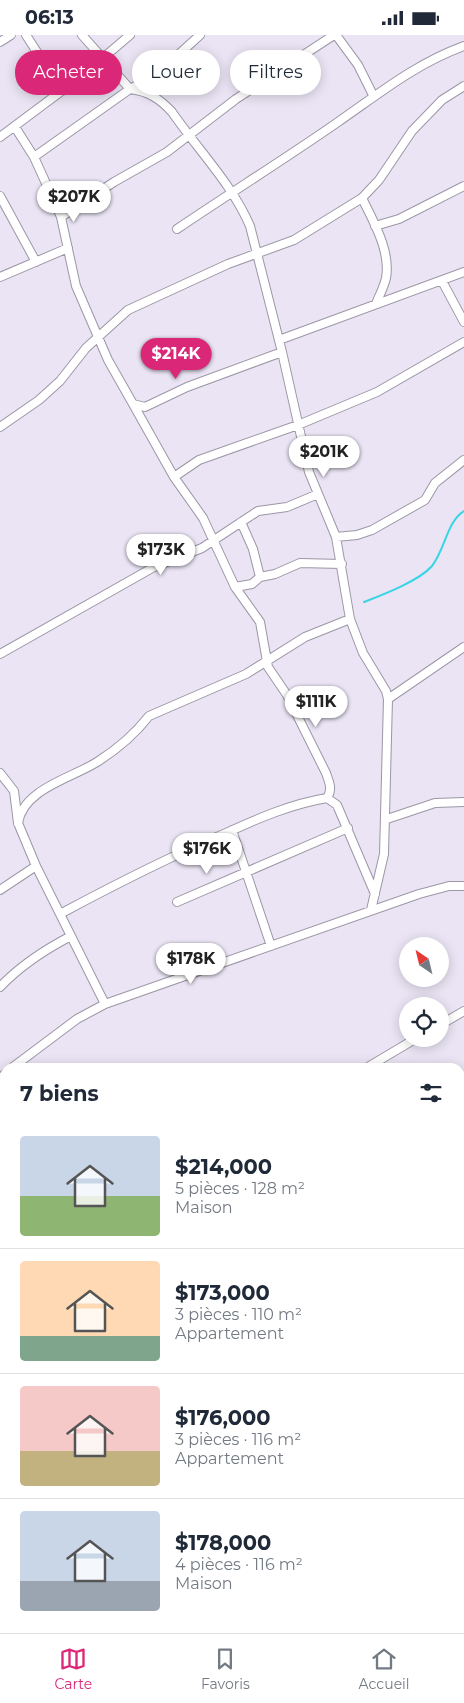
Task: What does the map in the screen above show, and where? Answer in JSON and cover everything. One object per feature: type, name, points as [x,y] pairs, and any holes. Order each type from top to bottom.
[{"type":"street","points":[[0,42],[11,35]]},
{"type":"street","points":[[26,35],[36,50]]},
{"type":"street","points":[[82,35],[94,50]]},
{"type":"street","points":[[112,50],[130,35]]},
{"type":"street","points":[[34,157],[130,89],[156,75],[200,35]]},
{"type":"street","points":[[61,217],[114,182],[167,152],[236,99],[335,35],[358,65],[373,95]]},
{"type":"street","points":[[177,229],[338,122],[373,95],[429,60],[464,46]]},
{"type":"street","points":[[122,80],[130,89],[140,90],[161,100],[232,193],[243,209],[250,226],[282,351],[309,472],[336,537],[350,619],[363,653],[386,691],[388,699],[384,854],[372,910]]},
{"type":"street","points":[[0,427],[39,400],[60,381],[99,334],[128,310],[228,264],[294,240],[362,198],[379,180],[412,131],[442,101],[464,85]]},
{"type":"street","points":[[2,135],[57,95]]},
{"type":"street","points":[[15,127],[34,157],[61,217],[76,286],[99,334],[108,360],[174,477],[198,510],[235,587],[260,622],[266,648],[266,660],[276,681],[287,695],[326,773],[330,786],[330,793],[327,798]]},
{"type":"street","points":[[375,226],[399,219],[463,190]]},
{"type":"street","points":[[0,196],[36,262]]},
{"type":"street","points":[[362,198],[375,226],[386,263],[386,278],[376,304]]},
{"type":"street","points":[[0,277],[68,248]]},
{"type":"street","points":[[279,340],[464,272]]},
{"type":"street","points":[[442,281],[464,322]]},
{"type":"street","points":[[174,477],[199,460],[298,425],[377,392],[464,342]]},
{"type":"street","points":[[133,404],[145,407],[187,387],[282,351]]},
{"type":"street","points":[[336,537],[357,535],[372,530],[425,500],[435,483],[464,460]]},
{"type":"street","points":[[0,654],[154,567],[202,548],[264,509],[287,507],[318,494]]},
{"type":"street","points":[[241,522],[253,549],[260,577]]},
{"type":"street","points":[[235,587],[252,584],[260,577],[300,563],[342,564]]},
{"type":"street","points":[[18,823],[20,811],[49,785],[96,763],[134,733],[149,716],[246,674],[305,637],[350,619]]},
{"type":"street","points":[[388,699],[464,647]]},
{"type":"street","points":[[0,773],[14,791],[18,823],[36,866],[105,1004]]},
{"type":"street","points":[[60,914],[193,846],[305,802],[327,798],[336,805],[348,828],[375,894]]},
{"type":"street","points":[[386,819],[435,803],[464,802]]},
{"type":"street","points":[[177,902],[348,828]]},
{"type":"street","points":[[232,830],[271,945]]},
{"type":"street","points":[[0,890],[36,866]]},
{"type":"street","points":[[19,1063],[77,1019],[105,1004],[372,910],[441,888],[464,886]]},
{"type":"street","points":[[0,987],[9,976],[54,944],[71,936]]},
{"type":"street","points":[[449,1020],[464,1011]]},
{"type":"street","points":[[375,1063],[402,1047]]},
{"type":"waterway","points":[[364,602],[400,587],[426,572],[440,552],[454,522],[464,511]]}]
